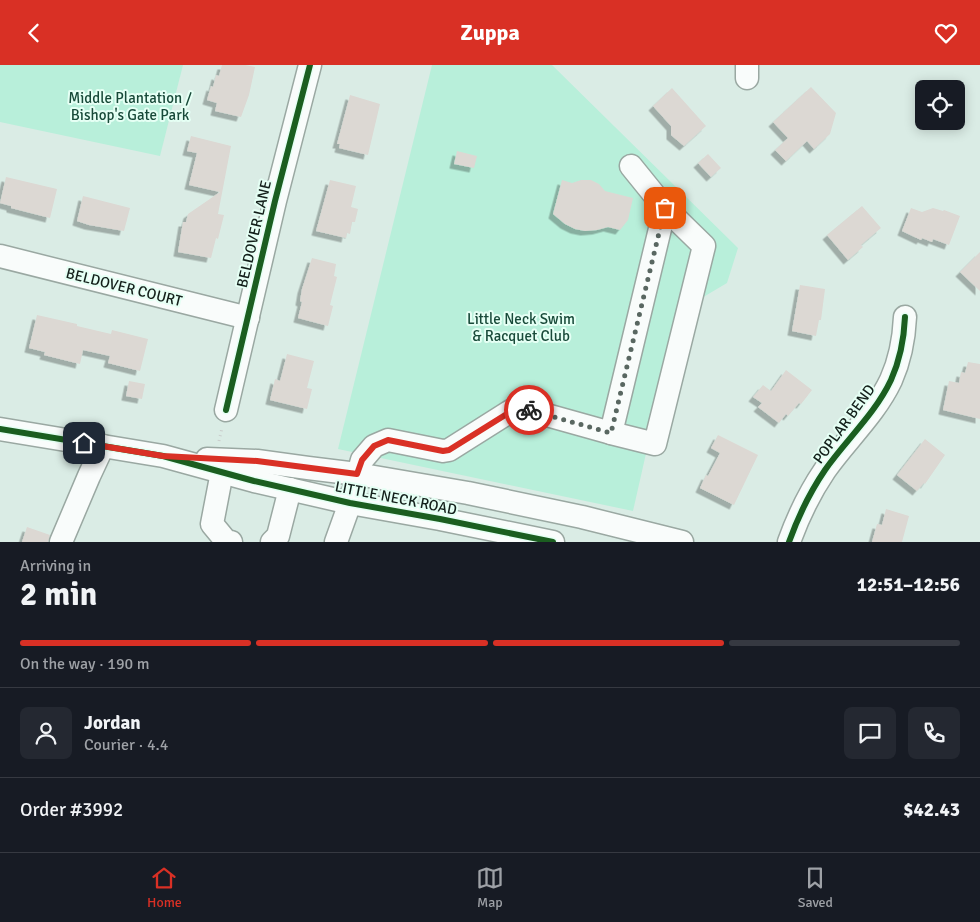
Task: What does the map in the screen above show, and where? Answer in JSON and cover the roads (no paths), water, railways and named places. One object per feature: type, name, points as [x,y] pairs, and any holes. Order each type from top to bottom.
[{"type":"street","name":"BELDOVER LANE","points":[[226,410],[274,201],[310,65]]},
{"type":"street","points":[[338,541],[362,460],[374,446],[388,440],[443,451],[449,450],[518,407],[655,444],[704,246],[665,208],[631,166]]},
{"type":"street","points":[[611,433],[665,208]]},
{"type":"street","name":"BELDOVER COURT","points":[[0,256],[248,318]]},
{"type":"street","name":"POPLAR BEND","points":[[789,542],[806,503],[824,471],[878,402],[891,380],[899,357],[905,317]]},
{"type":"street","name":"LITTLE NECK ROAD","points":[[0,429],[219,466],[290,489],[350,503],[553,542]]},
{"type":"street","points":[[61,542],[103,446]]},
{"type":"street","name":"LITTLE NECK ROAD","points":[[219,466],[257,461],[357,474],[468,493],[582,517],[682,542]]},
{"type":"street","points":[[219,466],[212,524],[226,541],[231,542]]},
{"type":"street","points":[[272,542],[278,536],[290,489]]},
{"type":"park label","name":"Middle Plantation / Bishop's Gate Park","points":[[130,106]]},
{"type":"park label","name":"Little Neck Swim & Racquet Club","points":[[521,328]]}]
